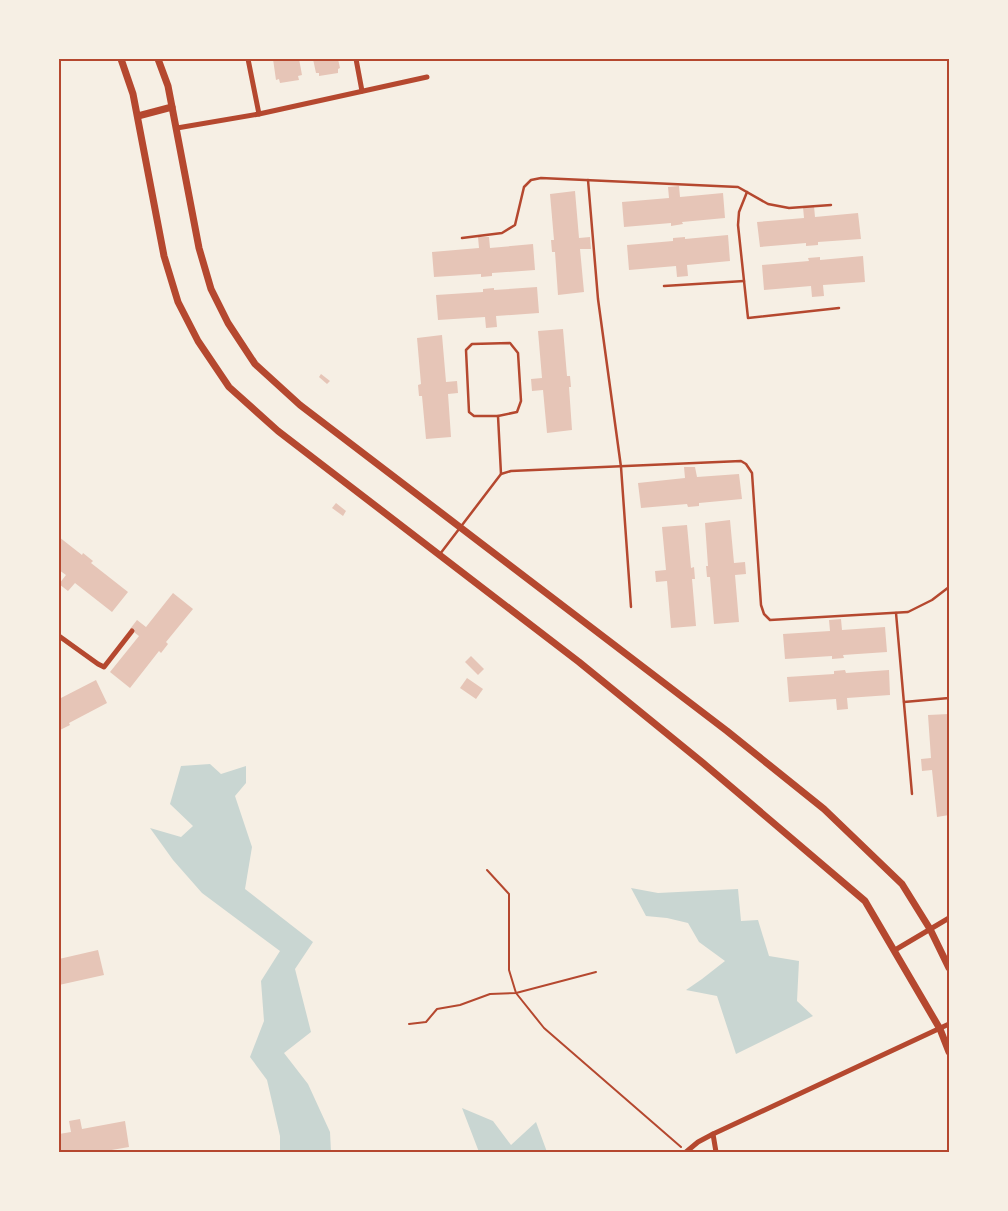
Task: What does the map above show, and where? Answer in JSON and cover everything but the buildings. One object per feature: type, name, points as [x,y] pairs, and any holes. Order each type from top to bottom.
[{"type":"street","points":[[122,59],[134,94],[164,256],[178,302],[198,341],[229,386],[278,432],[587,668],[866,901],[940,1029],[949,1052]]},
{"type":"street","points":[[158,59],[177,128],[199,248],[211,289],[228,323],[255,364],[300,405],[727,731],[824,808],[902,884],[930,929],[949,968]]},
{"type":"street","points":[[248,59],[259,114]]},
{"type":"street","points":[[356,59],[362,91]]},
{"type":"street","points":[[177,128],[259,114],[427,77]]},
{"type":"street","points":[[138,116],[172,107]]},
{"type":"street","points":[[59,636],[104,667],[132,631]]},
{"type":"street","points":[[894,950],[949,918]]},
{"type":"street","points":[[686,1152],[698,1142],[713,1134],[949,1024]]},
{"type":"street","points":[[713,1134],[716,1152]]},
{"type":"lane","points":[[462,238],[502,233],[515,224],[524,187],[531,180],[541,178],[738,187],[768,204],[789,208],[831,204]]},
{"type":"lane","points":[[588,180],[598,298],[621,466],[631,607]]},
{"type":"lane","points":[[747,192],[739,212],[738,225],[748,318],[840,308]]},
{"type":"lane","points":[[664,286],[744,281]]},
{"type":"lane","points":[[510,343],[518,353],[521,401],[517,412],[498,416],[474,416],[468,412],[466,350],[472,344],[510,343]]},
{"type":"lane","points":[[498,416],[501,474]]},
{"type":"lane","points":[[439,555],[501,474],[511,471],[741,461],[746,464],[752,473],[761,605],[764,614],[770,620],[908,612],[932,600],[949,587]]},
{"type":"lane","points":[[896,613],[912,794]]},
{"type":"lane","points":[[904,702],[949,698]]},
{"type":"path","points":[[487,870],[509,894],[509,970],[516,993],[544,1028],[686,1152]]},
{"type":"path","points":[[409,1024],[426,1022],[437,1008],[460,1005],[490,994],[516,993],[596,972]]},
{"type":"shaded area","points":[[210,764],[221,774],[246,766],[246,783],[235,796],[252,847],[245,889],[313,942],[295,969],[311,1032],[284,1053],[308,1084],[330,1132],[331,1152],[280,1152],[280,1136],[267,1080],[250,1057],[264,1021],[261,981],[280,951],[202,893],[173,860],[150,828],[181,837],[193,826],[170,804],[181,766]]},
{"type":"shaded area","points":[[631,888],[658,893],[738,889],[741,921],[758,920],[769,956],[799,961],[797,1001],[813,1016],[736,1054],[717,996],[686,990],[725,961],[699,942],[688,923],[646,916]]},
{"type":"shaded area","points":[[462,1108],[493,1121],[511,1145],[536,1122],[547,1152],[479,1152]]},
{"type":"shaded area","points":[[576,1150],[573,1152],[547,1152]]}]
